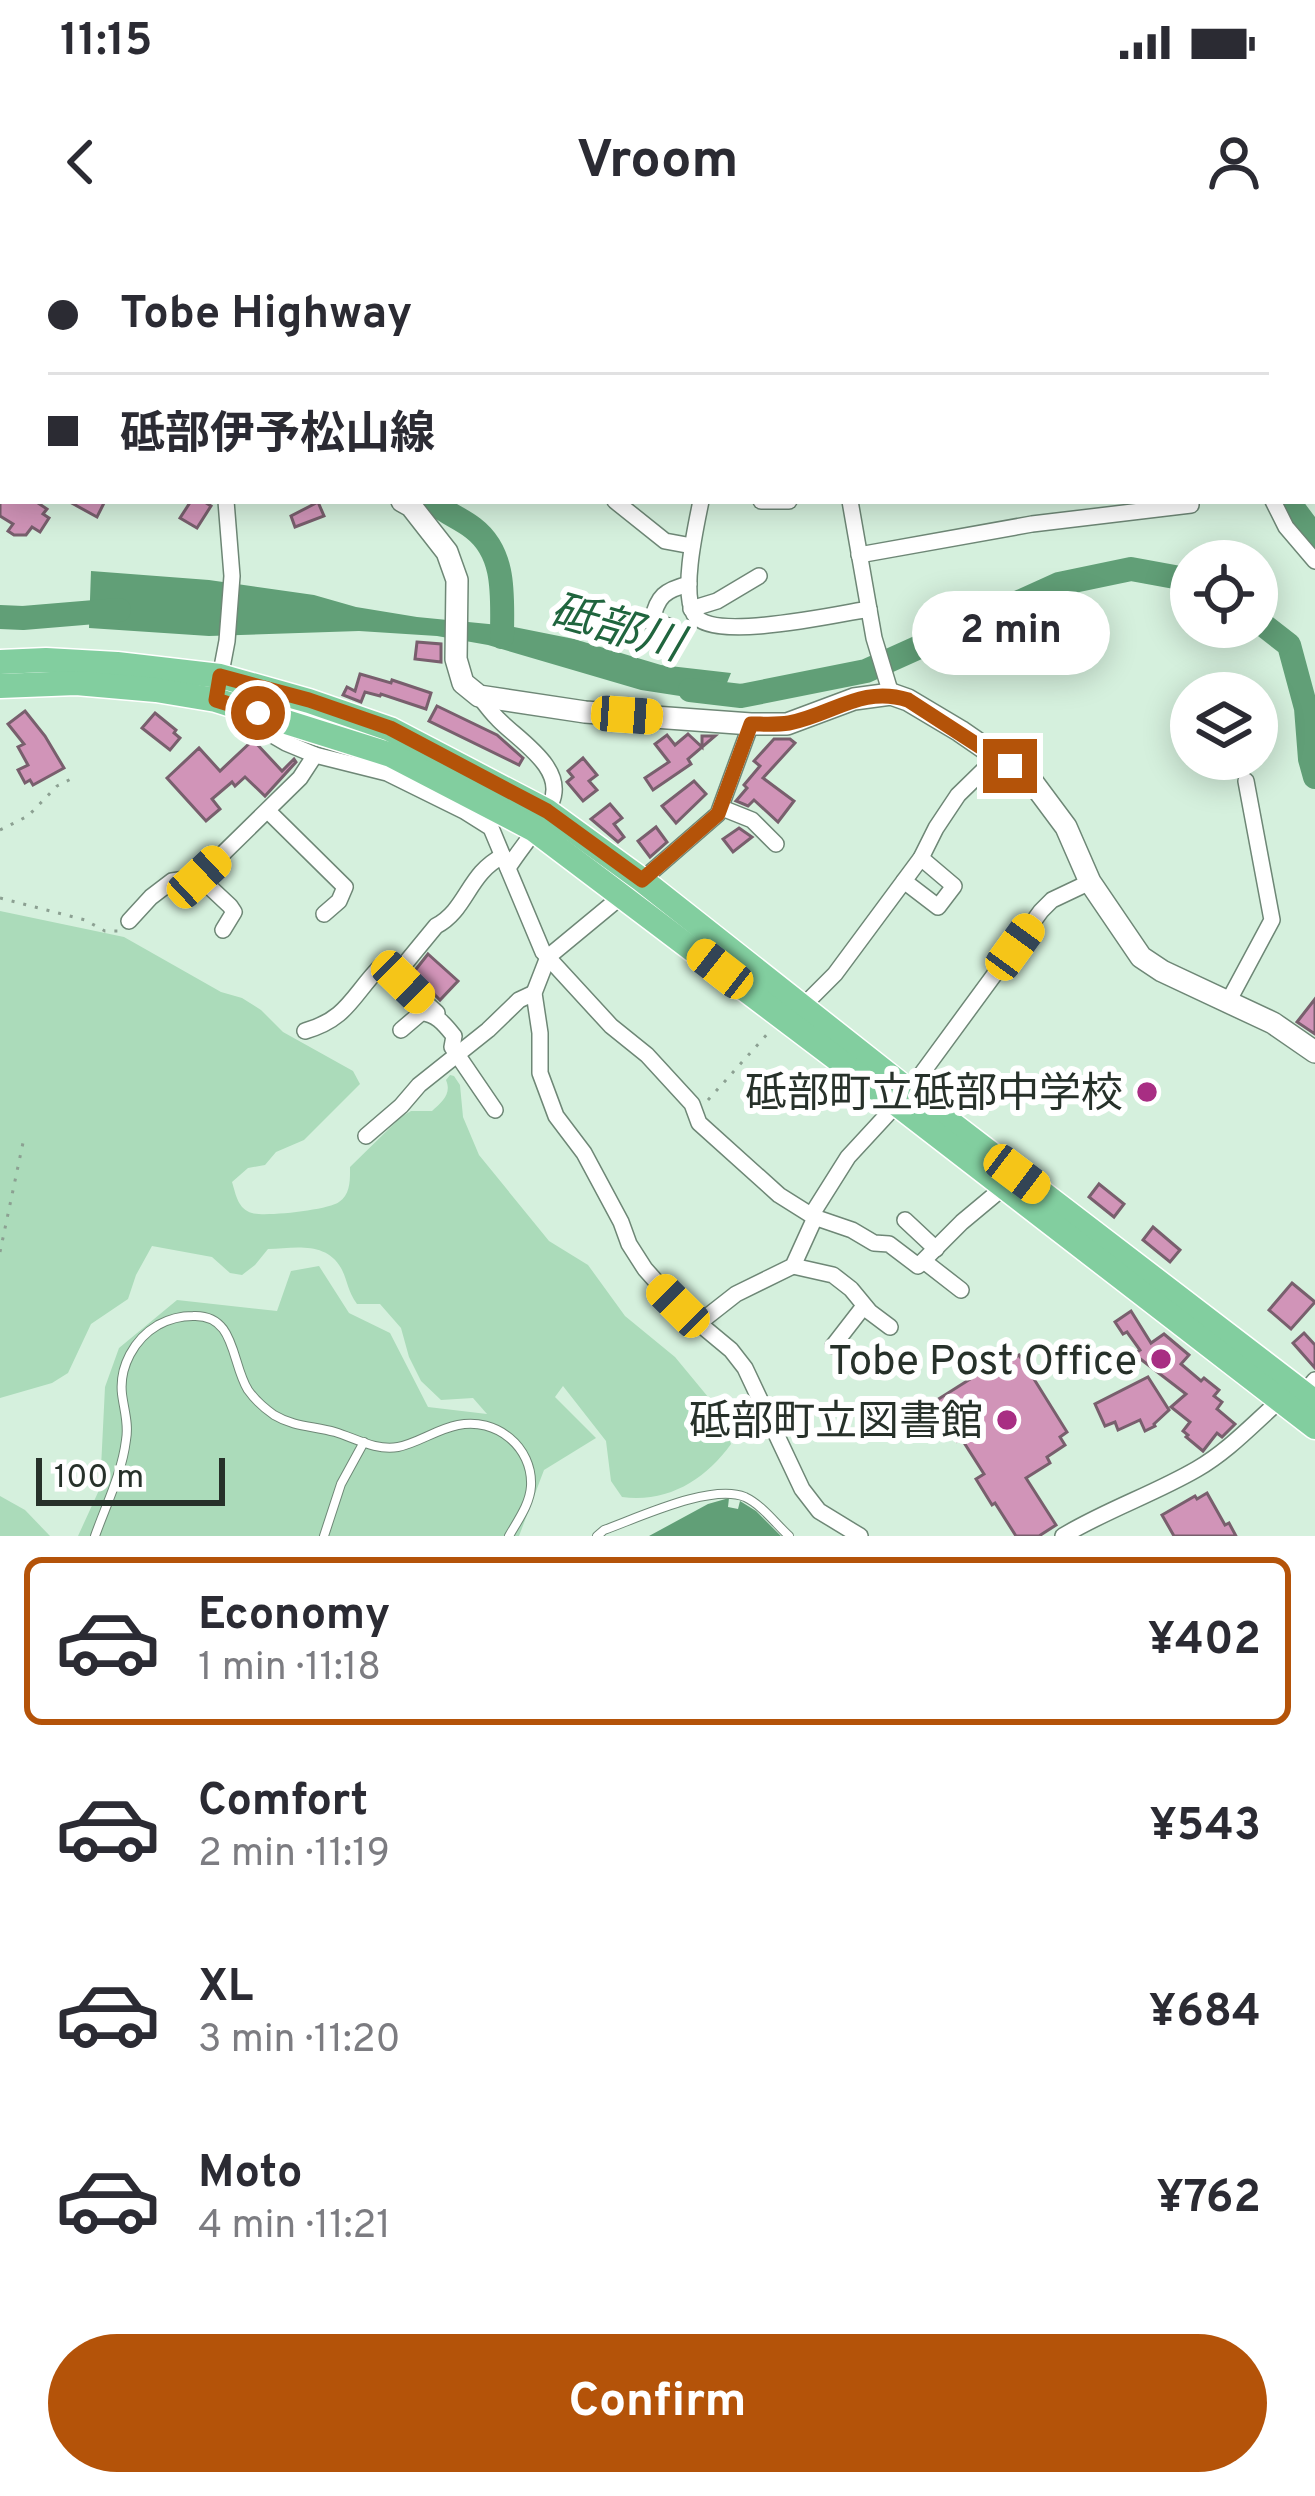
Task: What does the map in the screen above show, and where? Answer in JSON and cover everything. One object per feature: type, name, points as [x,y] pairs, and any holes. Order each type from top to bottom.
[{"type":"highway","points":[[0,662],[117,664],[218,688],[391,755],[540,820],[1303,1394],[1315,1426]]},
{"type":"highway","points":[[0,686],[76,682],[156,690],[218,688]]},
{"type":"highway","points":[[904,1098],[1004,1186],[1303,1394]]},
{"type":"main road","points":[[410,504],[447,552],[458,580],[456,659],[463,683],[479,697],[585,712],[787,724],[888,685],[1030,780],[1066,826],[1090,882],[1141,957],[1273,1023],[1315,1052]]},
{"type":"street","points":[[226,504],[232,577],[218,688],[247,722],[286,743],[387,772],[490,828],[543,952],[692,1104],[699,1123],[765,1183],[814,1217],[874,1243],[890,1244],[918,1266],[1004,1186]]},
{"type":"street","points":[[618,504],[664,541],[692,546]]},
{"type":"street","points":[[699,504],[689,584],[691,609],[704,623],[740,628],[869,609]]},
{"type":"street","points":[[850,504],[874,638],[888,685]]},
{"type":"street","points":[[1275,504],[1315,561]]},
{"type":"street","points":[[859,555],[1032,524],[1192,505]]},
{"type":"street","points":[[691,609],[717,601],[759,576]]},
{"type":"street","points":[[652,621],[661,596],[689,584]]},
{"type":"street","points":[[569,608],[672,627]]},
{"type":"street","points":[[399,971],[462,901],[479,872],[505,862],[553,799],[551,773],[479,697]]},
{"type":"street","points":[[751,724],[722,808],[548,957],[534,993],[540,1073],[556,1116],[584,1153],[645,1270],[731,1350],[745,1368],[802,1489],[819,1511],[860,1536]]},
{"type":"street","points":[[129,921],[172,881],[199,877],[300,778],[315,755]]},
{"type":"street","points":[[794,1013],[835,974],[922,858],[958,796],[998,757]]},
{"type":"street","points":[[1228,1002],[1272,920],[1246,781]]},
{"type":"street","points":[[722,808],[752,820],[776,844]]},
{"type":"street","points":[[268,811],[345,887],[339,901],[324,914]]},
{"type":"street","points":[[904,881],[938,908],[954,886],[922,858]]},
{"type":"street","points":[[199,877],[233,912],[224,929]]},
{"type":"street","points":[[699,1323],[736,1294],[793,1266],[814,1211],[848,1157],[904,1098],[1041,911],[1052,900],[1090,882]]},
{"type":"street","points":[[305,1031],[337,1017],[386,964],[472,1042]]},
{"type":"street","points":[[367,1136],[418,1085],[519,1000],[534,993]]},
{"type":"street","points":[[401,1030],[421,1013],[430,1013],[443,1023],[454,1036],[452,1047],[495,1110]]},
{"type":"street","points":[[905,1220],[961,1290]]},
{"type":"street","points":[[793,1266],[833,1275],[890,1327]]},
{"type":"street","points":[[833,1346],[864,1306]]},
{"type":"street","points":[[1063,1536],[1198,1468],[1303,1394]]},
{"type":"lane","points":[[95,1536],[128,1436],[124,1365],[154,1327],[175,1318],[209,1316],[230,1337],[247,1388],[258,1403],[303,1428],[331,1431],[382,1447],[398,1447],[459,1424],[502,1430],[528,1463],[531,1485],[528,1502],[509,1536]]},
{"type":"lane","points":[[324,1536],[341,1484],[364,1442]]},
{"type":"lane","points":[[597,1536],[658,1511],[725,1492],[758,1505],[788,1536]]},
{"type":"path","points":[[0,830],[28,817],[71,779]]},
{"type":"path","points":[[0,898],[85,920],[105,931],[119,931],[129,921]]},
{"type":"path","points":[[696,1113],[762,1038],[794,1013]]},
{"type":"path","points":[[0,1252],[24,1138]]},
{"type":"shaded area","points":[[91,571],[209,580],[314,595],[417,617],[509,626],[661,665],[731,673],[719,702],[641,690],[488,645],[437,636],[359,631],[209,636],[89,628]]},
{"type":"shaded area","points":[[0,911],[124,937],[221,992],[242,998],[283,1032],[353,1071],[360,1084],[304,1140],[276,1152],[265,1165],[248,1168],[232,1182],[241,1205],[252,1213],[296,1212],[339,1202],[348,1191],[350,1167],[401,1117],[411,1111],[432,1111],[447,1094],[446,1080],[454,1076],[460,1085],[463,1117],[479,1155],[549,1241],[588,1265],[625,1316],[675,1357],[718,1409],[731,1444],[684,1486],[655,1496],[622,1497],[611,1481],[606,1441],[563,1386],[555,1397],[596,1438],[544,1470],[519,1536],[78,1536],[100,1488],[105,1387],[119,1348],[177,1300],[277,1311],[291,1271],[319,1266],[349,1313],[390,1333],[428,1407],[487,1414],[473,1398],[441,1400],[421,1381],[401,1328],[380,1304],[357,1304],[335,1259],[299,1247],[268,1249],[242,1275],[230,1273],[212,1257],[152,1246],[128,1299],[91,1324],[68,1373],[52,1383],[0,1398]]},
{"type":"shaded area","points":[[0,1496],[25,1510],[50,1536],[0,1536]]},
{"type":"shaded area","points":[[729,1498],[728,1507],[738,1509],[740,1501],[781,1536],[649,1536],[708,1504]]},
{"type":"building","points":[[0,504],[40,504],[49,518],[40,532],[32,527],[26,535],[14,535],[8,531],[13,524],[0,516]]},
{"type":"building","points":[[73,504],[104,504],[97,517]]},
{"type":"building","points":[[189,504],[211,506],[197,528],[180,518]]},
{"type":"building","points":[[319,504],[324,516],[295,527],[291,516]]},
{"type":"building","points":[[417,642],[441,644],[441,662],[415,659]]},
{"type":"building","points":[[360,674],[431,693],[426,709],[381,694],[365,692],[361,702],[343,695],[347,687],[355,691]]},
{"type":"building","points":[[437,706],[497,735],[523,758],[519,765],[429,721]]},
{"type":"building","points":[[25,711],[64,768],[33,785],[30,780],[25,783],[18,770],[28,765],[18,747],[24,744],[8,724]]},
{"type":"building","points":[[155,713],[180,738],[170,750],[142,728]]},
{"type":"building","points":[[688,734],[702,747],[702,736],[715,736],[688,759],[691,764],[653,790],[645,778],[669,762],[655,744],[667,735],[675,745]]},
{"type":"building","points":[[774,739],[795,743],[763,778],[794,801],[778,822],[754,800],[748,806],[736,801],[760,766],[754,761]]},
{"type":"building","points":[[253,740],[282,771],[294,759],[296,762],[265,796],[245,777],[235,786],[232,782],[212,799],[220,809],[206,821],[167,778],[199,748],[220,771]]},
{"type":"building","points":[[583,758],[597,775],[589,781],[597,790],[583,801],[567,782],[573,777],[568,771]]},
{"type":"building","points":[[694,781],[706,794],[676,823],[662,806]]},
{"type":"building","points":[[610,804],[622,818],[614,824],[624,837],[618,842],[591,819]]},
{"type":"building","points":[[656,827],[667,842],[650,857],[638,841]]},
{"type":"building","points":[[739,828],[752,837],[733,852],[723,839]]},
{"type":"building","points":[[428,954],[458,981],[440,1000],[413,973]]},
{"type":"building","points":[[1315,999],[1315,1034],[1297,1022]]},
{"type":"building","points":[[1099,1184],[1124,1204],[1114,1217],[1089,1197]]},
{"type":"building","points":[[1153,1227],[1180,1250],[1170,1262],[1143,1240]]},
{"type":"building","points":[[1292,1283],[1315,1302],[1291,1329],[1269,1310]]},
{"type":"building","points":[[1131,1311],[1151,1343],[1164,1334],[1189,1355],[1181,1364],[1219,1390],[1214,1396],[1222,1402],[1217,1409],[1235,1424],[1222,1437],[1217,1433],[1203,1451],[1183,1431],[1190,1422],[1171,1407],[1186,1394],[1134,1354],[1140,1350],[1115,1322]]},
{"type":"building","points":[[1304,1333],[1315,1345],[1315,1368],[1293,1343]]},
{"type":"building","points":[[1019,1355],[1067,1432],[1060,1437],[1065,1445],[1047,1457],[1050,1463],[1026,1478],[1056,1525],[1039,1536],[1016,1536],[976,1479],[984,1474],[937,1410],[941,1407],[937,1400],[997,1362],[1000,1367]]},
{"type":"building","points":[[1148,1377],[1169,1410],[1155,1426],[1145,1431],[1140,1420],[1118,1430],[1115,1422],[1105,1426],[1095,1404]]},
{"type":"building","points":[[1207,1493],[1236,1536],[1174,1536],[1162,1515]]},
{"type":"waterway","points":[[436,504],[473,528],[492,551],[500,578],[502,637]]},
{"type":"waterway","points":[[1290,504],[1315,537]]},
{"type":"waterway","name":"砥部川","points":[[690,690],[741,696],[866,671],[1059,584],[1131,569],[1170,576]]},
{"type":"waterway","name":"砥部川","points":[[0,617],[119,610]]},
{"type":"waterway","name":"砥部川","points":[[1278,636],[1289,645],[1306,708],[1315,777]]},
{"type":"place","name":"砥部町立砥部中学校","points":[[1147,1092]]},
{"type":"place","name":"Tobe Post Office","points":[[1161,1359]]},
{"type":"place","name":"砥部町立図書館","points":[[1007,1420]]},
{"type":"route","points":[[258,713],[216,700],[220,676],[390,728],[547,811],[642,880],[718,814],[751,724],[787,724],[854,699],[890,694],[960,731],[1010,766]]}]
